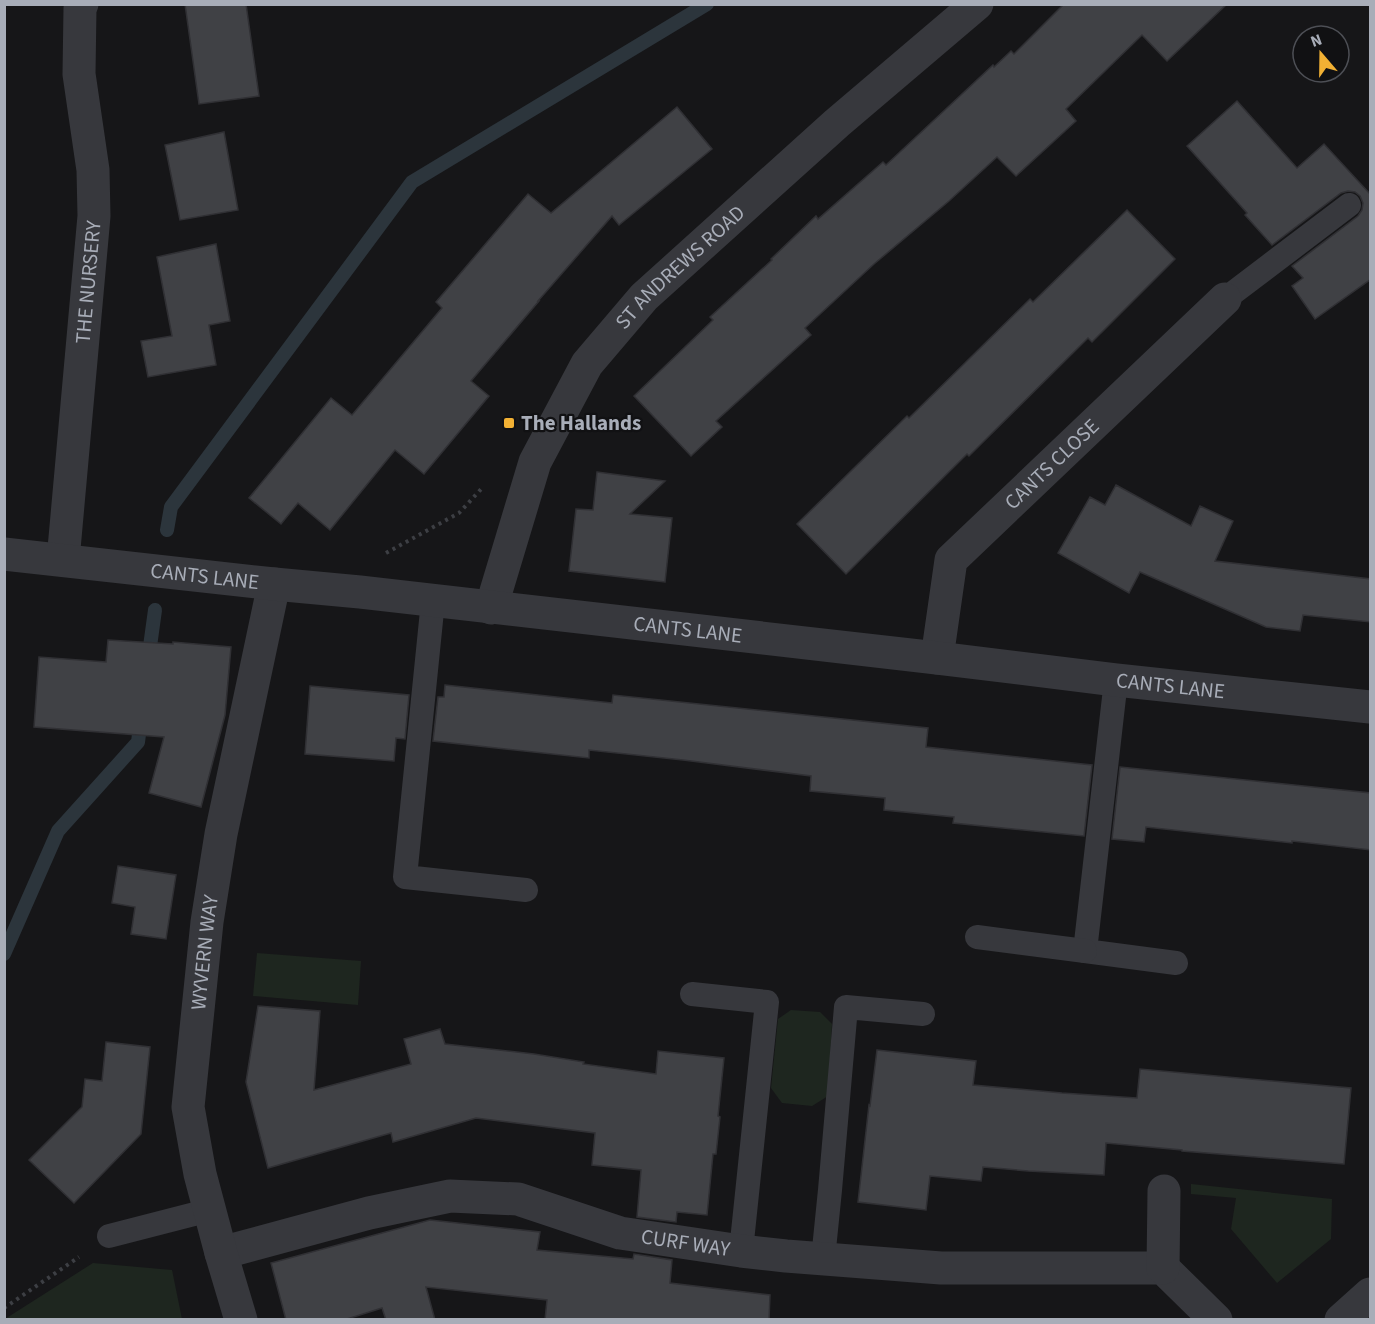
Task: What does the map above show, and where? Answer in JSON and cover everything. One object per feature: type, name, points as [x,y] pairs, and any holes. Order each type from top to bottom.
[{"type":"street","name":"THE NURSERY","points":[[63,560],[94,216],[93,170],[79,74],[81,4]]},
{"type":"street","name":"ST ANDREWS ROAD","points":[[492,608],[535,462],[587,364],[644,297],[837,123],[977,4]]},
{"type":"street","name":"CANTS CLOSE","points":[[937,658],[951,560],[1225,299]]},
{"type":"street","name":"CANTS LANE","points":[[4,554],[1371,707]]},
{"type":"street","name":"WYVERN WAY","points":[[242,1320],[200,1174],[188,1107],[207,922],[221,834],[274,584]]},
{"type":"street","points":[[1164,1191],[1163,1268],[1216,1320]]},
{"type":"street","name":"CURF WAY","points":[[221,1253],[369,1213],[450,1196],[518,1199],[620,1233],[741,1251],[941,1268],[1163,1268]]},
{"type":"street","points":[[1341,1320],[1371,1294]]},
{"type":"lane","points":[[1225,299],[1349,205]]},
{"type":"lane","points":[[433,601],[405,877],[526,890]]},
{"type":"lane","points":[[1085,951],[1116,680]]},
{"type":"lane","points":[[977,938],[1176,963]]},
{"type":"lane","points":[[692,994],[767,1002],[741,1251]]},
{"type":"lane","points":[[823,1259],[846,1007],[922,1014]]},
{"type":"lane","points":[[109,1236],[210,1210]]},
{"type":"path","points":[[4,1308],[109,1236]]},
{"type":"shaded area","points":[[257,953],[361,961],[358,1005],[253,996]]},
{"type":"shaded area","points":[[791,1010],[820,1012],[832,1024],[828,1096],[812,1106],[782,1103],[771,1088],[778,1019]]},
{"type":"shaded area","points":[[1191,1184],[1332,1199],[1331,1239],[1277,1283],[1231,1229],[1236,1198],[1191,1194]]},
{"type":"shaded area","points":[[93,1263],[172,1270],[182,1319],[5,1319]]},
{"type":"building","points":[[185,4],[246,4],[259,96],[199,104]]},
{"type":"building","points":[[1064,4],[1227,4],[1167,61],[1142,35],[1066,109],[1076,121],[1016,176],[997,157],[874,264],[805,328],[811,335],[716,421],[722,427],[691,456],[634,396],[713,320],[710,317],[816,216],[818,219],[883,162],[886,165],[993,65],[994,67],[1011,51],[1014,54]]},
{"type":"building","points":[[1237,101],[1297,168],[1324,144],[1371,195],[1371,279],[1315,319],[1292,286],[1303,278],[1292,266],[1358,216],[1363,203],[1355,192],[1341,193],[1272,245],[1245,215],[1247,213],[1187,146]]},
{"type":"building","points":[[677,107],[712,149],[619,225],[612,216],[471,381],[489,396],[424,474],[395,450],[330,530],[298,503],[281,524],[249,498],[331,398],[352,415],[442,308],[436,302],[528,194],[551,213]]},
{"type":"building","points":[[224,132],[238,210],[180,220],[165,145]]},
{"type":"building","points":[[1127,210],[1175,259],[1092,342],[1088,338],[846,574],[797,524],[907,416],[909,418],[1030,299],[1033,302]]},
{"type":"building","points":[[216,244],[230,321],[209,325],[216,365],[148,377],[141,341],[172,336],[157,257]]},
{"type":"building","points":[[597,472],[665,481],[630,514],[672,518],[665,582],[569,571],[576,509],[593,510]]},
{"type":"building","points":[[1116,485],[1191,526],[1200,506],[1233,521],[1215,561],[1371,579],[1371,622],[1303,615],[1300,631],[1266,627],[1140,572],[1129,593],[1058,553],[1090,497],[1105,505]]},
{"type":"building","points":[[108,640],[231,647],[225,715],[201,807],[149,793],[164,737],[34,727],[39,657],[106,662]]},
{"type":"building","points":[[445,685],[612,703],[613,695],[928,728],[926,747],[1092,765],[1084,836],[953,823],[954,817],[884,810],[885,798],[810,791],[811,776],[589,750],[589,758],[433,741],[438,697],[444,697]]},
{"type":"building","points":[[310,686],[409,695],[405,739],[396,738],[394,761],[305,754]]},
{"type":"building","points":[[1120,767],[1371,793],[1371,850],[1146,827],[1144,842],[1112,839]]},
{"type":"building","points":[[118,866],[176,875],[166,939],[131,934],[135,907],[112,903]]},
{"type":"building","points":[[258,1006],[320,1011],[314,1090],[411,1064],[404,1039],[440,1029],[445,1044],[534,1054],[584,1062],[583,1064],[656,1074],[658,1051],[724,1058],[716,1154],[713,1154],[707,1215],[677,1212],[676,1222],[637,1217],[641,1170],[592,1165],[595,1133],[476,1118],[393,1142],[391,1133],[268,1168],[246,1082]]},
{"type":"building","points":[[106,1042],[150,1047],[141,1134],[74,1203],[29,1160],[82,1107],[85,1079],[102,1081]]},
{"type":"building","points":[[877,1050],[976,1061],[973,1085],[1062,1093],[1137,1098],[1140,1069],[1351,1088],[1344,1164],[1106,1143],[1104,1175],[983,1167],[981,1181],[930,1176],[926,1210],[858,1202]]},
{"type":"building","points":[[430,1220],[540,1232],[537,1250],[633,1259],[634,1254],[672,1260],[670,1283],[770,1295],[769,1320],[545,1320],[547,1300],[426,1287],[435,1320],[386,1320],[382,1308],[344,1320],[286,1320],[271,1263]]},
{"type":"waterway","points":[[167,530],[171,507],[412,182],[707,4]]},
{"type":"waterway","points":[[148,661],[155,610]]},
{"type":"waterway","points":[[4,954],[58,831],[138,742],[141,719]]},
{"type":"place","name":"The Hallands","points":[[509,423]]}]
